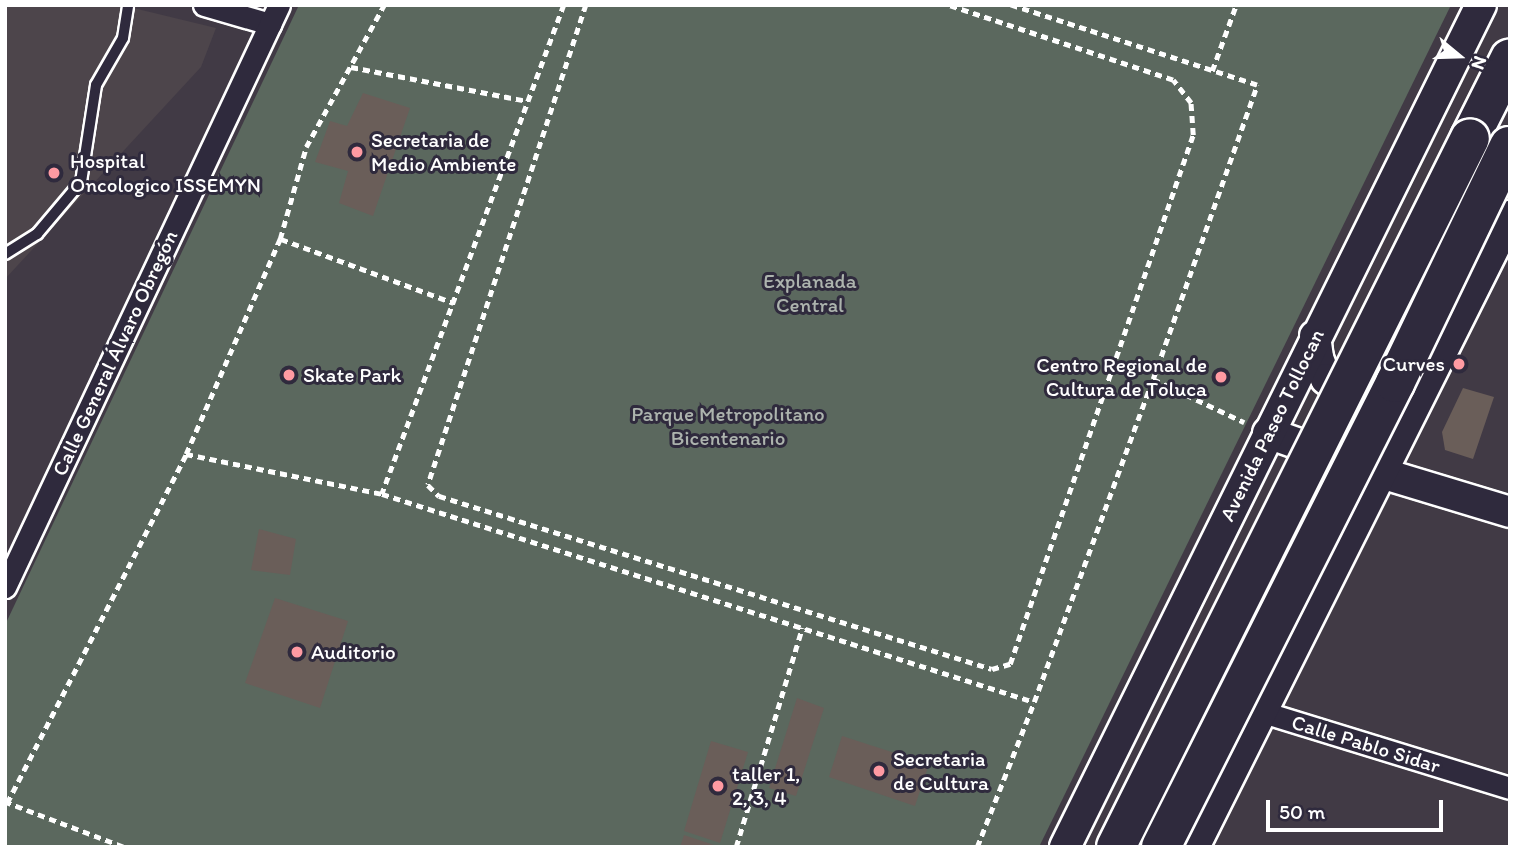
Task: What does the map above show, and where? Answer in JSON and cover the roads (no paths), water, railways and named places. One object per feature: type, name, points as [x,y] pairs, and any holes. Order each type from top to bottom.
[{"type":"highway","points":[[1116,847],[1510,58]]},
{"type":"highway","points":[[1161,847],[1395,383],[1509,145]]},
{"type":"main road","name":"Avenida Paseo Tollocan","points":[[1065,847],[1315,336],[1481,5]]},
{"type":"main road","points":[[1194,847],[1510,216]]},
{"type":"main road","points":[[1315,336],[1325,379],[1340,390],[1373,400],[1423,390]]},
{"type":"main road","points":[[1268,433],[1510,512]]},
{"type":"street","points":[[204,5],[275,14]]},
{"type":"street","name":"Calle General Álvaro Obregón","points":[[5,587],[275,14]]},
{"type":"street","name":"Calle Pablo Sidar","points":[[1263,712],[1510,788]]},
{"type":"lane","points":[[5,254],[16,250],[37,234],[81,182],[96,85],[123,38],[128,5]]},
{"type":"place","name":"Secretaria de Medio Ambiente","points":[[357,152]]},
{"type":"place","name":"Hospital Oncologico ISSEMYN","points":[[54,173]]},
{"type":"place","name":"Curves","points":[[1459,364]]},
{"type":"place","name":"Skate Park","points":[[289,375]]},
{"type":"place","name":"Centro Regional de Cultura de Toluca","points":[[1221,377]]},
{"type":"place","name":"Auditorio","points":[[297,652]]},
{"type":"place","name":"Secretaria de Cultura","points":[[879,771]]},
{"type":"place","name":"taller 1, 2, 3, 4","points":[[718,786]]},
{"type":"park label","name":"Explanada Central","points":[[810,293]]},
{"type":"park label","name":"Parque Metropolitano Bicentenario","points":[[728,426]]}]
